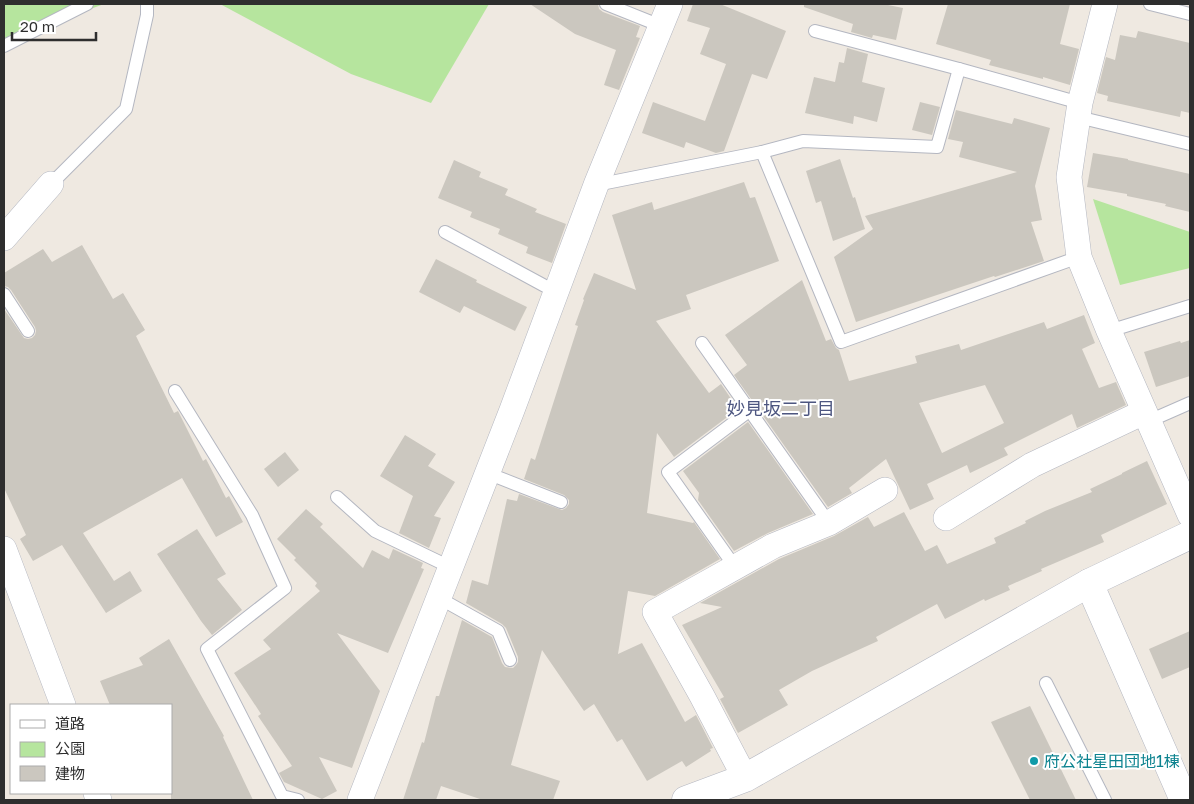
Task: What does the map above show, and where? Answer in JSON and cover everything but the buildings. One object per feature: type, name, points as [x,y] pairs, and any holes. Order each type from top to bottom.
[{"type":"street","points":[[1105,4],[1079,110],[1069,177],[1079,258],[1190,515]]},
{"type":"street","points":[[360,800],[596,185],[665,15]]},
{"type":"street","points":[[4,238],[51,184]]},
{"type":"street","points":[[946,518],[1032,465],[1147,416]]},
{"type":"street","points":[[745,778],[655,612],[772,546],[829,523],[885,490]]},
{"type":"street","points":[[686,800],[745,778],[1089,583],[1190,535]]},
{"type":"street","points":[[4,549],[63,704]]},
{"type":"street","points":[[1089,583],[1184,800]]},
{"type":"lane","points":[[4,46],[87,4]]},
{"type":"lane","points":[[51,184],[126,109],[147,15],[147,4]]},
{"type":"lane","points":[[606,4],[665,15]]},
{"type":"lane","points":[[1150,4],[1190,14]]},
{"type":"lane","points":[[816,31],[959,69],[1079,110],[1190,144]]},
{"type":"lane","points":[[596,185],[762,152],[803,141],[937,148],[959,69]]},
{"type":"lane","points":[[762,152],[841,342],[1079,258]]},
{"type":"lane","points":[[445,232],[556,292]]},
{"type":"lane","points":[[4,294],[28,331]]},
{"type":"lane","points":[[1109,331],[1190,306]]},
{"type":"lane","points":[[702,343],[829,523]]},
{"type":"lane","points":[[174,391],[252,516],[285,588],[207,649],[282,796],[298,800]]},
{"type":"lane","points":[[1147,416],[1190,404]]},
{"type":"lane","points":[[735,567],[668,472],[749,411]]},
{"type":"lane","points":[[487,473],[561,502]]},
{"type":"lane","points":[[337,497],[374,531],[450,568]]},
{"type":"lane","points":[[439,598],[498,632],[510,660]]},
{"type":"lane","points":[[1046,683],[1106,800]]},
{"type":"green space","points":[[4,4],[104,4],[4,41]]},
{"type":"green space","points":[[220,4],[489,4],[431,103],[351,74]]},
{"type":"green space","points":[[1093,199],[1190,232],[1190,268],[1120,285]]},
{"type":"place","name":"府公社星田団地1棟","points":[[1034,761]]},
{"type":"district","name":"妙見坂二丁目","points":[[781,408]]}]
